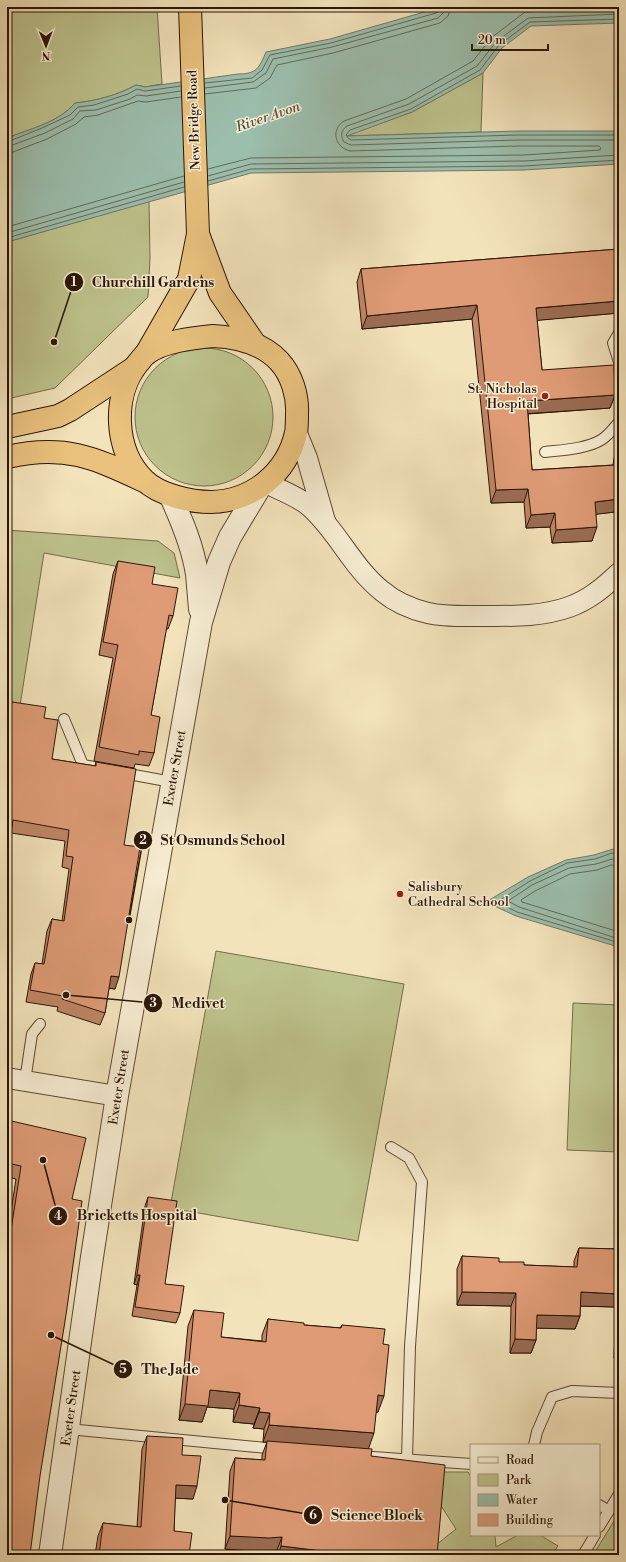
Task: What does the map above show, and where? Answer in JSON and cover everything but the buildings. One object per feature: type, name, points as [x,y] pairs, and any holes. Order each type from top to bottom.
[{"type":"highway","name":"New Bridge Road","points":[[144,481],[133,466],[124,446],[120,405],[125,386],[189,279],[198,234],[190,7]]},
{"type":"highway","name":"New Bridge Road","points":[[198,234],[220,293],[255,344]]},
{"type":"highway","points":[[7,427],[58,416],[70,410],[140,361],[169,343],[213,336],[231,337],[255,344],[268,352],[280,362],[289,375],[295,391],[297,405],[296,431],[290,451],[280,468],[263,485],[237,498],[211,502],[170,497],[144,481],[96,460],[74,453],[52,451],[28,452],[7,457]]},
{"type":"street","points":[[296,431],[307,458],[327,525]]},
{"type":"street","points":[[263,485],[308,505],[327,525],[352,560],[368,579],[382,591],[407,607],[428,613],[455,616],[534,615],[569,607],[616,581]]},
{"type":"street","name":"Exeter Street","points":[[50,1555],[92,1256],[117,1096],[201,622],[219,562],[230,537],[263,485]]},
{"type":"street","name":"Exeter Street","points":[[170,497],[182,521],[191,547],[197,574],[201,622]]},
{"type":"street","points":[[16,1079],[117,1096]]},
{"type":"lane","points":[[619,333],[613,344],[619,362]]},
{"type":"lane","points":[[545,452],[579,447],[601,440],[613,430],[619,422]]},
{"type":"lane","points":[[64,719],[82,765],[172,782]]},
{"type":"lane","points":[[16,1079],[32,1034],[40,1024]]},
{"type":"lane","points":[[391,1148],[409,1158],[422,1182],[410,1346],[407,1459]]},
{"type":"lane","points":[[534,1444],[537,1432],[552,1397],[572,1391],[619,1393]]},
{"type":"lane","points":[[68,1429],[284,1450]]},
{"type":"lane","points":[[361,1456],[470,1464]]},
{"type":"lane","points":[[600,1525],[619,1494]]},
{"type":"lane","points":[[600,1506],[609,1511]]},
{"type":"lane","points":[[583,1555],[593,1536]]},
{"type":"green space","points":[[7,7],[157,7],[162,84],[145,87],[136,85],[107,97],[75,103],[69,110],[53,120],[7,138]]},
{"type":"green space","points":[[483,73],[481,132],[345,136],[412,112]]},
{"type":"green space","points":[[149,201],[150,258],[148,297],[55,388],[7,399],[7,242]]},
{"type":"green space","points":[[197,348],[211,348],[230,353],[253,368],[268,391],[272,404],[272,430],[268,443],[253,466],[230,481],[211,486],[197,486],[178,481],[155,466],[140,443],[135,424],[135,410],[140,391],[155,368],[178,353]]},
{"type":"green space","points":[[7,530],[158,541],[174,553],[180,578],[44,553],[19,712],[7,710]]},
{"type":"green space","points":[[216,951],[404,984],[358,1241],[170,1208]]},
{"type":"green space","points":[[573,1003],[619,1005],[619,1152],[567,1150]]},
{"type":"green space","points":[[434,1472],[468,1472],[470,1475],[470,1536],[495,1536],[496,1547],[516,1536],[542,1536],[558,1546],[552,1555],[428,1555],[431,1549],[456,1529],[436,1498]]},
{"type":"green space","points":[[619,1513],[619,1555],[593,1555]]},
{"type":"water","name":"River Avon","points":[[442,7],[619,7],[619,23],[531,26],[502,48],[483,73],[412,112],[347,136],[518,131],[619,131],[619,164],[524,170],[251,173],[7,242],[7,138],[53,120],[69,110],[75,103],[107,97],[136,85],[145,87],[249,73],[259,66],[266,52],[330,39]]},
{"type":"water","points":[[613,849],[619,852],[619,949],[612,945],[516,916],[486,902],[528,877],[566,860],[594,855]]},
{"type":"place","name":"Churchill Gardens","points":[[54,342]]},
{"type":"place","name":"St. Nicholas Hospital","points":[[545,396]]},
{"type":"place","name":"Salisbury Cathedral School","points":[[400,894]]},
{"type":"place","name":"St Osmunds School","points":[[129,920]]},
{"type":"place","name":"Medivet","points":[[66,995]]},
{"type":"place","name":"Bricketts Hospital","points":[[43,1160]]},
{"type":"place","name":"The Jade","points":[[51,1335]]},
{"type":"place","name":"Science Block","points":[[225,1500]]}]
